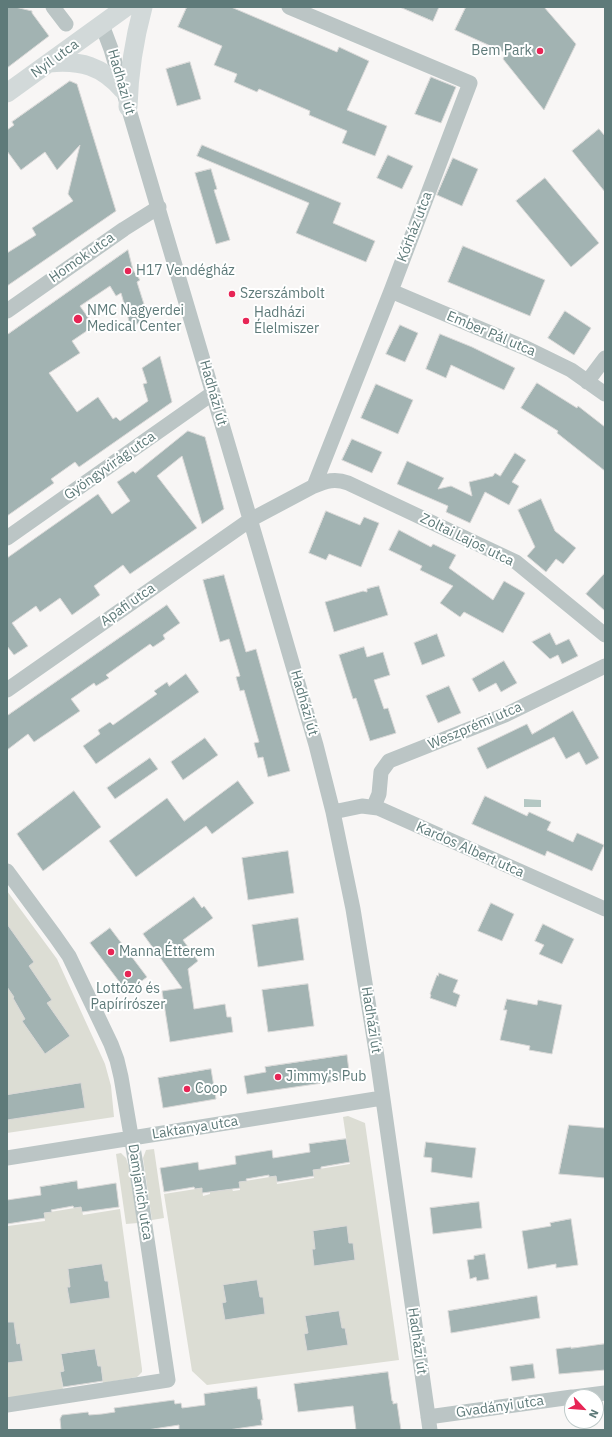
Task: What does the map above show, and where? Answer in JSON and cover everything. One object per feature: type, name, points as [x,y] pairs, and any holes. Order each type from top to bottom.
[{"type":"main road","points":[[102,25],[126,7]]},
{"type":"main road","points":[[125,98],[135,41],[143,7]]},
{"type":"main road","name":"Nyíl utca","points":[[7,93],[102,25]]},
{"type":"main road","points":[[49,63],[70,62],[88,65],[109,76],[125,98]]},
{"type":"street","points":[[52,7],[66,24]]},
{"type":"street","name":"Kórház utca","points":[[289,7],[470,83],[391,291],[314,486]]},
{"type":"street","name":"Hadházi út","points":[[102,25],[159,207],[316,745],[333,812],[353,909],[429,1423]]},
{"type":"street","name":"Homok utca","points":[[7,311],[124,229],[159,207]]},
{"type":"street","name":"Ember Pál utca","points":[[391,291],[528,349],[571,370],[605,394]]},
{"type":"street","points":[[588,382],[605,358]]},
{"type":"street","name":"Gyöngyvirág utca","points":[[7,538],[213,393]]},
{"type":"street","name":"Zoltai Lajos utca","points":[[314,486],[332,480],[340,480],[348,483],[516,562],[605,635]]},
{"type":"street","points":[[250,520],[314,486]]},
{"type":"street","name":"Apafi utca","points":[[7,690],[250,520]]},
{"type":"street","name":"Weszprémi utca","points":[[374,806],[379,794],[381,772],[389,762],[505,715],[605,666]]},
{"type":"street","name":"Kardos Albert utca","points":[[333,812],[362,806],[374,806],[605,909]]},
{"type":"street","name":"Damjanich utca","points":[[7,871],[69,956],[111,1044],[119,1068],[132,1139],[168,1380],[7,1405]]},
{"type":"street","name":"Laktanya utca","points":[[7,1158],[382,1098]]},
{"type":"street","name":"Gvadányi utca","points":[[429,1423],[564,1399]]},
{"type":"shaded area","points":[[524,799],[541,800],[541,807],[524,807]]},
{"type":"shaded area","points":[[7,891],[57,959],[105,1064],[111,1086],[114,1117],[7,1133]]},
{"type":"shaded area","points":[[348,1116],[365,1123],[399,1360],[207,1385],[192,1371],[164,1194],[202,1188],[203,1196],[210,1194],[210,1192],[232,1189],[233,1191],[240,1190],[239,1182],[276,1176],[277,1184],[314,1178],[313,1170],[350,1164],[343,1117]]},
{"type":"shaded area","points":[[154,1149],[164,1218],[152,1220],[143,1158],[146,1150]]},
{"type":"shaded area","points":[[121,1153],[126,1158],[129,1167],[138,1223],[126,1224],[116,1154]]},
{"type":"shaded area","points":[[81,1207],[83,1215],[120,1209],[142,1372],[137,1377],[103,1383],[101,1366],[98,1366],[95,1349],[61,1354],[64,1371],[60,1372],[63,1389],[7,1401],[7,1219],[8,1226],[45,1221],[44,1213]]},
{"type":"building","points":[[7,7],[15,7],[32,11],[49,36],[7,68]]},
{"type":"building","points":[[187,7],[231,7],[337,52],[339,47],[369,61],[347,110],[387,126],[375,156],[342,143],[347,131],[309,115],[310,111],[259,89],[257,92],[234,82],[237,74],[214,65],[222,46],[178,27]]},
{"type":"building","points":[[400,7],[439,7],[433,21]]},
{"type":"building","name":"Bem Park","points":[[466,7],[544,7],[576,44],[544,110],[503,59],[506,53],[455,30]]},
{"type":"building","points":[[190,62],[201,99],[177,106],[166,69]]},
{"type":"building","points":[[431,77],[456,87],[441,123],[415,114]]},
{"type":"building","points":[[70,81],[77,84],[116,211],[7,286],[7,253],[36,235],[32,228],[73,201],[68,194],[80,145],[57,170],[45,152],[21,170],[7,151],[7,130],[14,125],[12,122]]},
{"type":"building","points":[[599,129],[605,136],[605,192],[572,151]]},
{"type":"building","points":[[202,145],[341,203],[333,223],[375,241],[366,262],[296,233],[309,203],[197,156]]},
{"type":"building","points":[[388,155],[413,166],[402,189],[377,178]]},
{"type":"building","points":[[453,158],[478,169],[462,206],[437,195]]},
{"type":"building","points":[[211,169],[217,189],[214,190],[230,240],[216,244],[195,173]]},
{"type":"building","points":[[545,178],[599,243],[571,267],[516,201]]},
{"type":"building","points":[[463,246],[545,280],[530,316],[448,282]]},
{"type":"building","points":[[128,250],[133,270],[140,280],[137,282],[148,317],[131,328],[121,293],[116,296],[110,286],[80,306],[94,326],[72,341],[80,353],[49,373],[77,412],[98,397],[113,419],[116,417],[120,421],[148,401],[143,384],[147,383],[142,368],[160,356],[172,402],[79,467],[75,462],[51,479],[54,483],[7,516],[7,335]]},
{"type":"building","points":[[565,311],[591,328],[574,355],[548,338]]},
{"type":"building","points":[[400,325],[418,333],[405,362],[386,354]]},
{"type":"building","points":[[440,334],[472,347],[515,368],[504,390],[451,365],[446,378],[426,369]]},
{"type":"building","points":[[537,383],[577,408],[578,406],[605,427],[605,471],[557,433],[558,431],[521,408]]},
{"type":"building","points":[[376,384],[413,400],[398,434],[361,418]]},
{"type":"building","points":[[188,431],[205,437],[224,509],[202,524],[182,456],[157,476],[197,528],[130,574],[123,565],[94,586],[100,595],[72,615],[60,598],[40,612],[36,606],[12,623],[28,646],[14,655],[7,646],[7,558],[98,494],[112,514],[130,501],[117,482],[133,471],[135,473]]},
{"type":"building","points":[[352,439],[382,452],[372,473],[342,460]]},
{"type":"building","points":[[515,453],[526,460],[512,482],[519,486],[509,505],[485,492],[470,523],[446,512],[448,506],[397,484],[407,461],[444,478],[438,489],[451,486],[472,496],[469,482],[493,476],[495,473],[500,476]]},
{"type":"building","points":[[541,499],[555,531],[576,548],[563,564],[556,559],[546,572],[527,556],[535,547],[518,510]]},
{"type":"building","points":[[326,511],[360,525],[364,517],[379,523],[361,567],[329,554],[326,560],[309,553]]},
{"type":"building","points":[[399,530],[431,547],[433,544],[456,555],[449,568],[493,600],[504,581],[525,593],[503,633],[464,612],[460,617],[440,603],[453,586],[420,570],[422,566],[389,550]]},
{"type":"building","points":[[605,573],[605,611],[586,594]]},
{"type":"building","points":[[224,575],[246,652],[256,649],[290,771],[268,777],[263,757],[258,758],[254,743],[259,742],[244,690],[240,691],[236,677],[240,676],[229,639],[220,642],[203,580]]},
{"type":"building","points":[[379,586],[388,615],[334,632],[325,602],[363,591],[367,592],[367,589]]},
{"type":"building","points":[[167,605],[180,623],[163,635],[165,639],[153,647],[150,644],[106,675],[109,678],[96,686],[94,683],[71,699],[80,711],[34,742],[28,734],[7,750],[7,716]]},
{"type":"building","points":[[550,633],[556,645],[569,639],[578,656],[562,664],[558,655],[550,659],[532,642]]},
{"type":"building","points":[[437,634],[445,656],[422,665],[414,643]]},
{"type":"building","points":[[364,647],[367,657],[383,652],[390,675],[374,680],[384,709],[388,708],[396,733],[370,741],[356,698],[353,699],[339,655]]},
{"type":"building","points":[[504,661],[517,683],[501,692],[496,683],[479,692],[472,679]]},
{"type":"building","points":[[186,674],[199,692],[96,764],[83,746],[100,734],[98,730],[110,722],[113,725],[157,694],[154,691],[167,682],[169,686]]},
{"type":"building","points":[[449,686],[461,713],[438,723],[426,696]]},
{"type":"building","points":[[573,711],[599,758],[586,765],[579,752],[566,759],[554,737],[487,769],[477,748],[527,724],[532,734]]},
{"type":"building","points":[[205,738],[218,755],[183,780],[171,762]]},
{"type":"building","points":[[150,758],[158,769],[115,799],[107,788]]},
{"type":"building","points":[[238,781],[254,803],[212,834],[206,826],[136,877],[109,841],[167,798],[184,821]]},
{"type":"building","points":[[74,791],[101,827],[43,871],[17,834]]},
{"type":"building","points":[[485,796],[527,816],[529,812],[551,822],[547,830],[573,842],[577,833],[604,845],[592,871],[547,851],[545,856],[472,824]]},
{"type":"building","points":[[288,851],[294,893],[248,900],[242,858]]},
{"type":"building","points":[[194,897],[202,908],[204,906],[213,918],[183,940],[198,961],[188,969],[194,1009],[225,1004],[227,1017],[231,1017],[233,1032],[170,1042],[162,991],[182,988],[143,934]]},
{"type":"building","points":[[491,903],[514,914],[502,941],[478,931]]},
{"type":"building","points":[[298,918],[304,960],[258,967],[252,925]]},
{"type":"building","points":[[7,924],[34,962],[29,966],[52,1000],[47,1003],[70,1036],[45,1054],[22,1021],[25,1019],[7,987]]},
{"type":"building","points":[[543,924],[574,939],[562,964],[539,954],[544,945],[535,941]]},
{"type":"building","points":[[110,928],[147,977],[127,992],[90,943]]},
{"type":"building","points":[[439,973],[458,980],[453,992],[460,995],[456,1007],[430,998],[430,994]]},
{"type":"building","points":[[308,984],[314,1026],[268,1032],[262,990]]},
{"type":"building","points":[[507,999],[537,1005],[538,1000],[562,1005],[552,1054],[529,1050],[530,1046],[500,1040],[507,1010],[504,1010]]},
{"type":"building","points":[[347,1055],[350,1079],[247,1094],[244,1076],[266,1072],[265,1067]]},
{"type":"building","name":"Coop","points":[[211,1069],[216,1099],[163,1108],[158,1078]]},
{"type":"building","points":[[81,1083],[85,1108],[7,1120],[7,1095]]},
{"type":"building","points":[[569,1125],[605,1128],[605,1178],[559,1174]]},
{"type":"building","points":[[346,1139],[350,1162],[321,1167],[321,1169],[313,1170],[314,1176],[277,1182],[276,1176],[269,1177],[269,1175],[246,1179],[247,1181],[239,1182],[240,1188],[202,1193],[202,1188],[195,1189],[194,1187],[164,1192],[160,1168],[198,1162],[199,1170],[236,1164],[235,1156],[272,1150],[273,1158],[310,1152],[309,1144]]},
{"type":"building","points":[[426,1142],[476,1148],[472,1178],[431,1172],[432,1158],[424,1157]]},
{"type":"building","points":[[77,1181],[78,1189],[116,1183],[119,1207],[82,1212],[81,1207],[74,1208],[73,1206],[51,1210],[52,1212],[44,1213],[45,1218],[7,1224],[7,1200],[41,1195],[40,1187]]},
{"type":"building","points":[[479,1202],[482,1228],[433,1234],[430,1208]]},
{"type":"building","points":[[571,1219],[578,1265],[556,1268],[556,1264],[528,1269],[522,1231],[551,1226],[550,1223]]},
{"type":"building","points":[[347,1226],[349,1243],[353,1243],[355,1260],[314,1266],[312,1249],[315,1249],[313,1231]]},
{"type":"building","points":[[485,1254],[489,1279],[477,1281],[476,1277],[470,1279],[467,1260],[474,1259],[474,1256]]},
{"type":"building","points":[[102,1264],[105,1281],[108,1281],[110,1298],[70,1304],[67,1287],[70,1287],[68,1269]]},
{"type":"building","points":[[257,1280],[260,1297],[263,1297],[265,1314],[225,1320],[222,1303],[226,1302],[223,1285]]},
{"type":"building","points":[[537,1296],[540,1318],[451,1333],[448,1311]]},
{"type":"building","points":[[339,1311],[342,1328],[345,1328],[348,1345],[307,1351],[304,1334],[308,1333],[305,1316]]},
{"type":"building","points":[[7,1322],[14,1322],[17,1344],[20,1343],[23,1361],[7,1363]]},
{"type":"building","points":[[605,1344],[605,1370],[559,1374],[556,1349]]},
{"type":"building","points":[[95,1349],[98,1366],[101,1366],[103,1381],[63,1387],[60,1372],[64,1371],[61,1354]]},
{"type":"building","points":[[533,1364],[535,1378],[512,1381],[510,1367]]},
{"type":"building","points":[[388,1372],[392,1401],[393,1404],[397,1403],[401,1430],[356,1430],[353,1406],[298,1412],[294,1384]]},
{"type":"building","points":[[257,1387],[263,1420],[261,1420],[262,1425],[228,1430],[179,1430],[179,1425],[147,1430],[61,1430],[60,1419],[62,1415],[88,1412],[89,1415],[102,1414],[115,1412],[114,1408],[174,1400],[175,1404],[181,1403],[182,1408],[205,1405],[204,1394]]},
{"type":"place","name":"Bem Park","points":[[540,51]]},
{"type":"place","name":"H17 Vendégház","points":[[128,271]]},
{"type":"place","name":"Szerszámbolt","points":[[232,294]]},
{"type":"place","name":"NMC Nagyerdei Medical Center","points":[[78,319]]},
{"type":"place","name":"Hadházi Élelmiszer","points":[[246,321]]},
{"type":"place","name":"Manna Étterem","points":[[111,952]]},
{"type":"place","name":"Lottózó és Papírírószer","points":[[128,974]]},
{"type":"place","name":"Jimmy's Pub","points":[[278,1077]]},
{"type":"place","name":"Coop","points":[[187,1089]]}]
